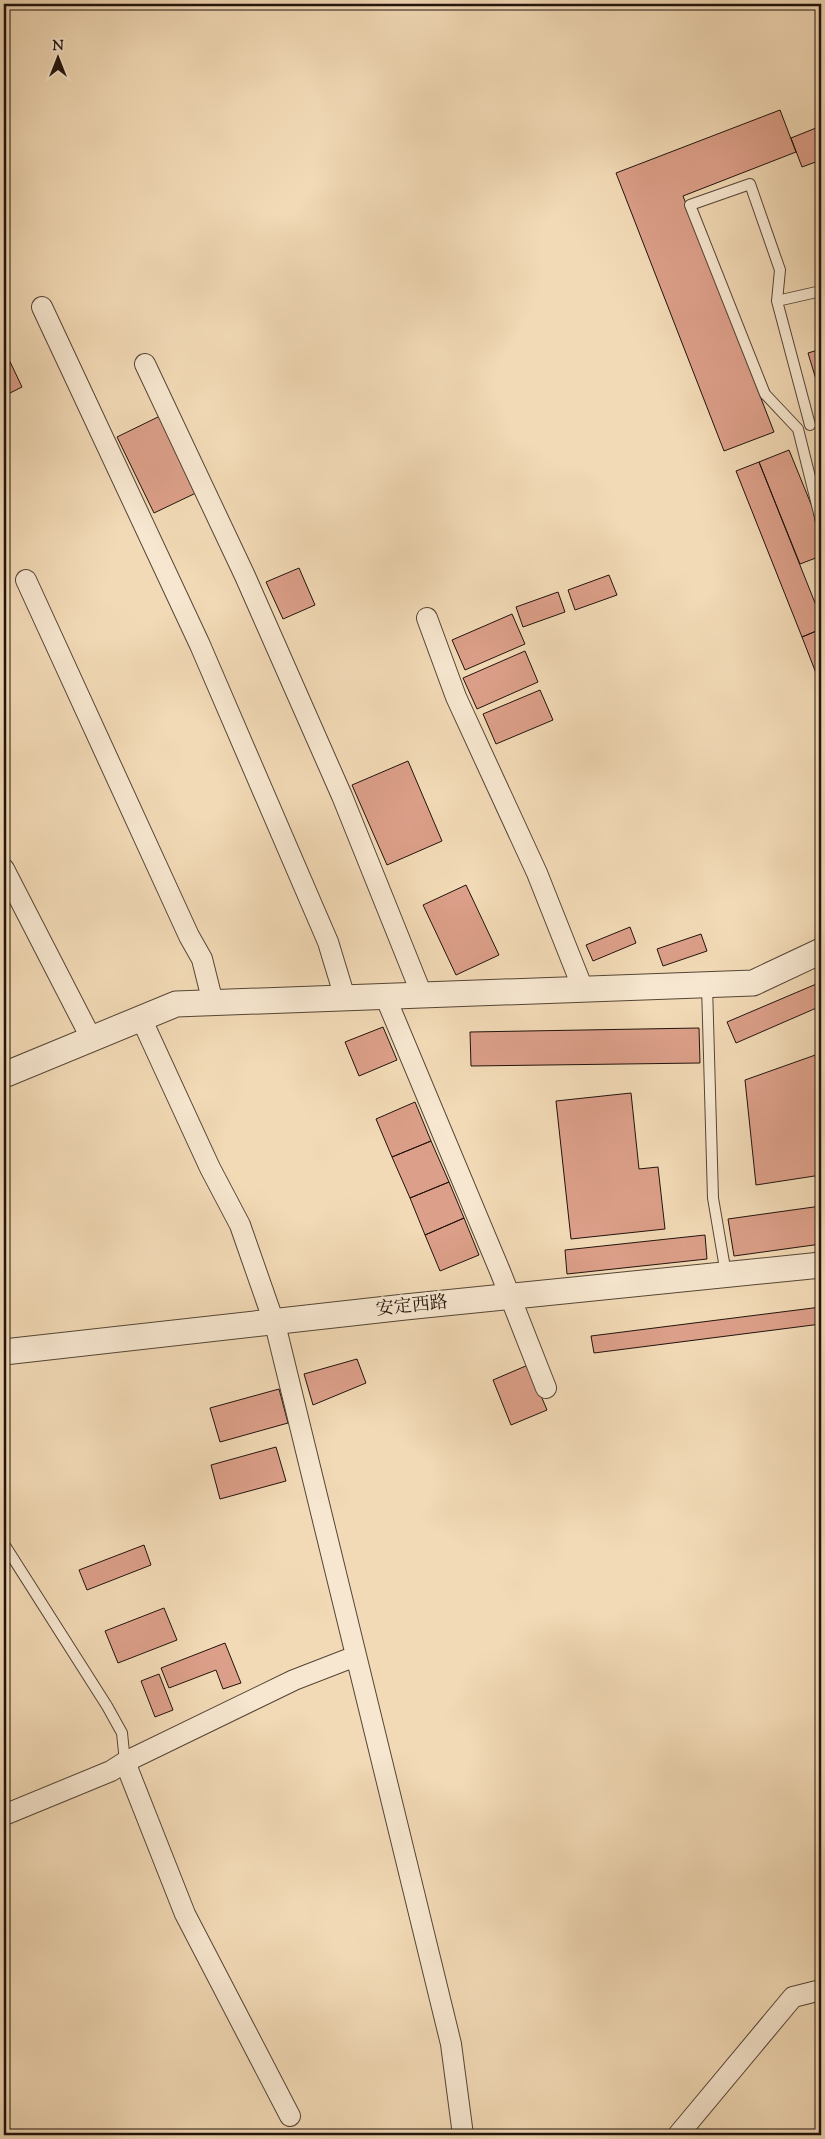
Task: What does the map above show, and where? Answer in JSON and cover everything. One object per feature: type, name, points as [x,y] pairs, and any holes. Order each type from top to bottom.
[{"type":"street","points":[[42,307],[200,645],[328,942],[346,998]]},
{"type":"street","points":[[145,364],[245,576],[342,796],[422,995]]},
{"type":"street","points":[[26,580],[189,936],[202,959],[213,1003]]},
{"type":"street","points":[[427,618],[456,697],[537,873],[583,989]]},
{"type":"street","points":[[4,869],[91,1038]]},
{"type":"street","points":[[4,1075],[176,1004],[753,983],[821,951]]},
{"type":"street","points":[[386,996],[546,1388]]},
{"type":"street","points":[[142,1018],[210,1168],[240,1225],[276,1328],[451,2044],[463,2135]]},
{"type":"street","name":"安定西路","points":[[4,1352],[276,1328],[821,1265]]},
{"type":"street","name":"安定西路","points":[[512,1302],[821,1277]]},
{"type":"street","name":"安定西路","points":[[4,1364],[276,1328]]},
{"type":"street","points":[[4,1815],[111,1771],[124,1762],[294,1680],[356,1656]]},
{"type":"street","points":[[124,1762],[185,1914],[290,2116]]},
{"type":"street","points":[[678,2135],[793,1997],[821,1990]]},
{"type":"lane","points":[[810,426],[777,301],[780,270],[750,184],[690,205],[766,394],[798,429],[821,521]]},
{"type":"lane","points":[[777,301],[821,291]]},
{"type":"lane","points":[[798,429],[821,422]]},
{"type":"lane","points":[[707,984],[713,1198],[726,1275]]},
{"type":"lane","points":[[4,1544],[122,1733],[124,1762]]},
{"type":"building","points":[[780,110],[796,152],[683,196],[774,432],[724,451],[616,173]]},
{"type":"building","points":[[821,126],[821,160],[802,167],[791,138]]},
{"type":"building","points":[[4,349],[22,387],[4,396]]},
{"type":"building","points":[[821,349],[821,396],[808,353]]},
{"type":"building","points":[[160,416],[198,492],[154,513],[117,437]]},
{"type":"building","points":[[789,450],[813,509],[821,553],[821,556],[800,564],[759,462]]},
{"type":"building","points":[[759,462],[821,618],[821,629],[802,637],[736,471]]},
{"type":"building","points":[[299,568],[315,605],[283,619],[266,582]]},
{"type":"building","points":[[609,575],[617,595],[575,610],[568,590]]},
{"type":"building","points":[[558,592],[565,612],[523,627],[516,607]]},
{"type":"building","points":[[512,614],[525,644],[465,670],[452,640]]},
{"type":"building","points":[[821,629],[821,686],[802,637]]},
{"type":"building","points":[[525,651],[538,682],[477,709],[463,678]]},
{"type":"building","points":[[540,690],[553,720],[496,744],[483,714]]},
{"type":"building","points":[[408,761],[442,841],[387,865],[352,785]]},
{"type":"building","points":[[466,885],[499,955],[456,975],[423,905]]},
{"type":"building","points":[[630,927],[636,943],[593,961],[586,945]]},
{"type":"building","points":[[701,934],[707,951],[663,966],[657,949]]},
{"type":"building","points":[[821,982],[821,1006],[736,1043],[727,1022]]},
{"type":"building","points":[[383,1027],[397,1060],[359,1076],[345,1042]]},
{"type":"building","points":[[699,1028],[700,1063],[471,1066],[470,1032]]},
{"type":"building","points":[[821,1053],[821,1175],[756,1185],[745,1080]]},
{"type":"building","points":[[631,1093],[639,1169],[658,1167],[665,1229],[571,1239],[556,1101]]},
{"type":"building","points":[[415,1102],[431,1141],[392,1157],[376,1119]]},
{"type":"building","points":[[431,1141],[449,1182],[410,1198],[392,1157]]},
{"type":"building","points":[[449,1182],[464,1218],[425,1235],[410,1198]]},
{"type":"building","points":[[821,1206],[821,1244],[734,1256],[728,1219]]},
{"type":"building","points":[[464,1218],[479,1255],[440,1271],[425,1235]]},
{"type":"building","points":[[705,1235],[707,1259],[567,1274],[565,1250]]},
{"type":"building","points":[[821,1307],[821,1324],[594,1353],[591,1336]]},
{"type":"building","points":[[357,1359],[366,1383],[313,1405],[304,1374]]},
{"type":"building","points":[[528,1365],[547,1410],[511,1425],[493,1380]]},
{"type":"building","points":[[279,1389],[288,1423],[220,1442],[210,1408]]},
{"type":"building","points":[[276,1447],[286,1481],[220,1499],[211,1465]]},
{"type":"building","points":[[144,1545],[151,1565],[87,1590],[79,1570]]},
{"type":"building","points":[[164,1608],[177,1640],[118,1663],[105,1631]]},
{"type":"building","points":[[225,1643],[241,1683],[223,1689],[216,1670],[169,1688],[161,1668]]},
{"type":"building","points":[[159,1674],[173,1710],[155,1717],[141,1681]]}]
